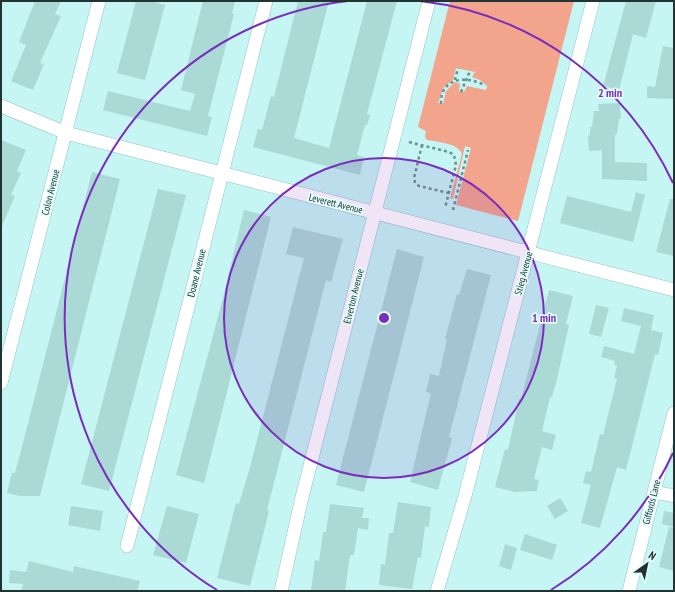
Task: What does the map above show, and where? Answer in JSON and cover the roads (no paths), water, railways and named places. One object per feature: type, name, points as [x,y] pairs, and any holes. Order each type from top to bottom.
[{"type":"street","name":"Colon Avenue","points":[[1,383],[100,1]]},
{"type":"street","name":"Doane Avenue","points":[[127,546],[266,1]]},
{"type":"street","name":"Elverton Avenue","points":[[281,591],[302,497],[429,1]]},
{"type":"street","name":"Stieg Avenue","points":[[437,591],[465,496],[593,1]]},
{"type":"street","name":"Leverett Avenue","points":[[1,106],[66,133],[674,290]]},
{"type":"street","name":"Giffords Lane","points":[[629,591],[674,413]]},
{"type":"street","points":[[654,492],[674,496]]}]
